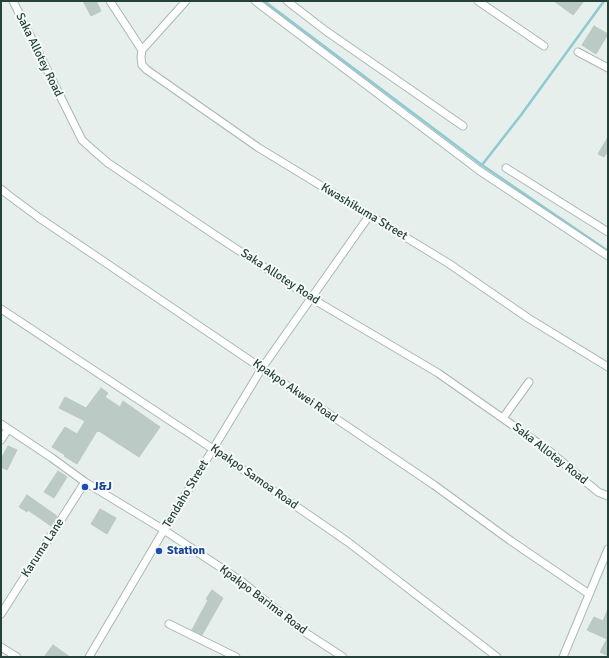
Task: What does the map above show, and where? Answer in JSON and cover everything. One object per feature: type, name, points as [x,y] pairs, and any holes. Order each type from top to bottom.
[{"type":"street","name":"Saka Allotey Road","points":[[13,1],[82,140],[108,163],[311,298],[438,373],[548,450],[598,492],[608,496]]},
{"type":"street","points":[[110,1],[144,47],[186,1]]},
{"type":"street","points":[[255,1],[480,170],[608,256]]},
{"type":"street","points":[[287,1],[326,31],[463,126]]},
{"type":"street","points":[[478,1],[544,46]]},
{"type":"street","name":"Kwashikuma Street","points":[[144,47],[141,57],[142,65],[147,70],[259,148],[448,263],[528,318],[608,367]]},
{"type":"street","points":[[578,52],[608,68]]},
{"type":"street","points":[[506,168],[608,232]]},
{"type":"street","name":"Kpakpo Akwei Road","points":[[1,188],[38,217],[434,485],[511,541],[589,594]]},
{"type":"street","name":"Tendaho Street","points":[[89,657],[262,368],[369,216]]},
{"type":"street","name":"Kpakpo Samoa Road","points":[[1,309],[213,449],[348,542],[497,657]]},
{"type":"street","points":[[503,418],[529,382]]},
{"type":"street","name":"Kpakpo Barima Road","points":[[1,424],[85,482],[164,530],[241,580],[302,631],[343,657]]},
{"type":"street","points":[[1,440],[8,429]]},
{"type":"street","name":"Karuma Lane","points":[[1,614],[85,482]]},
{"type":"street","points":[[563,657],[608,549]]},
{"type":"street","points":[[169,624],[236,657]]},
{"type":"street","points":[[1,647],[17,657]]},
{"type":"building","points":[[83,1],[96,1],[101,11],[91,16]]},
{"type":"building","points":[[554,1],[584,1],[573,15]]},
{"type":"building","points":[[594,26],[608,34],[596,54],[582,45]]},
{"type":"building","points":[[608,137],[608,151],[604,157],[598,154]]},
{"type":"building","points":[[101,388],[108,393],[105,397],[120,407],[123,401],[160,427],[139,457],[97,431],[77,464],[52,447],[65,427],[77,434],[85,421],[59,408],[65,397],[86,408]]},
{"type":"building","points":[[8,446],[17,450],[7,470],[1,467],[1,459]]},
{"type":"building","points":[[58,471],[67,477],[54,498],[44,492]]},
{"type":"building","points":[[27,495],[57,516],[51,526],[28,510],[27,512],[19,507]]},
{"type":"building","points":[[100,509],[116,518],[107,534],[91,524]]},
{"type":"building","points":[[212,590],[223,598],[202,635],[192,630],[208,600],[206,599]]},
{"type":"building","points":[[608,609],[608,656],[600,652],[607,639],[587,630],[594,617],[603,621]]},
{"type":"building","points":[[53,645],[70,657],[44,657]]},
{"type":"waterway","points":[[264,1],[482,165],[608,251]]},
{"type":"waterway","points":[[482,165],[521,115],[604,1]]},
{"type":"place","name":"J&J","points":[[85,487]]},
{"type":"place","name":"Station","points":[[159,551]]}]
